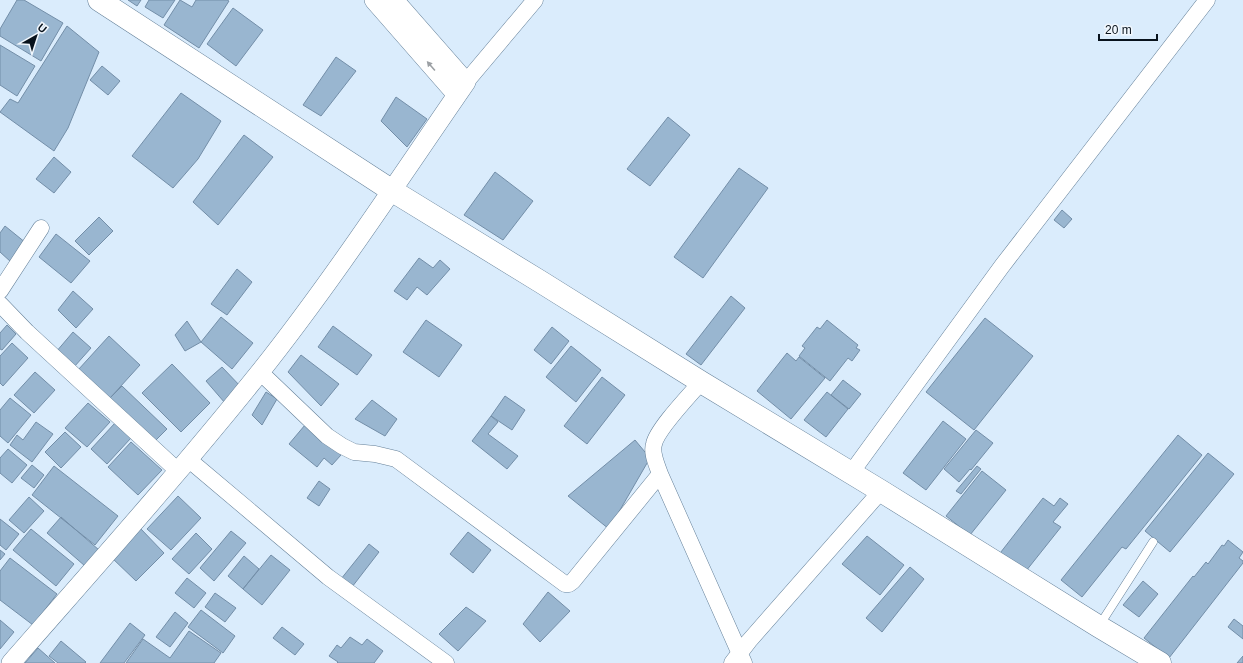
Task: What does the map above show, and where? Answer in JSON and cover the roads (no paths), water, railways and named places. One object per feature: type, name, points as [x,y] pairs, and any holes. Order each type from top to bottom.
[{"type":"main road","points":[[99,0],[391,190],[1160,663]]},
{"type":"street","points":[[374,0],[461,88]]},
{"type":"street","points":[[394,0],[461,88]]},
{"type":"street","points":[[12,663],[183,465],[260,372],[310,306],[461,88],[535,0]]},
{"type":"street","points":[[851,473],[1002,266],[1207,0]]},
{"type":"street","points":[[0,291],[41,228]]},
{"type":"street","points":[[0,304],[27,332],[183,465],[328,577],[446,663]]},
{"type":"street","points":[[260,372],[327,436],[354,452],[375,454],[396,459],[565,584],[569,584],[573,581],[660,474]]},
{"type":"street","points":[[701,382],[657,436],[653,452],[660,474],[724,619],[739,660]]},
{"type":"street","points":[[739,660],[749,641],[881,491]]},
{"type":"lane","points":[[1098,626],[1153,542]]}]
